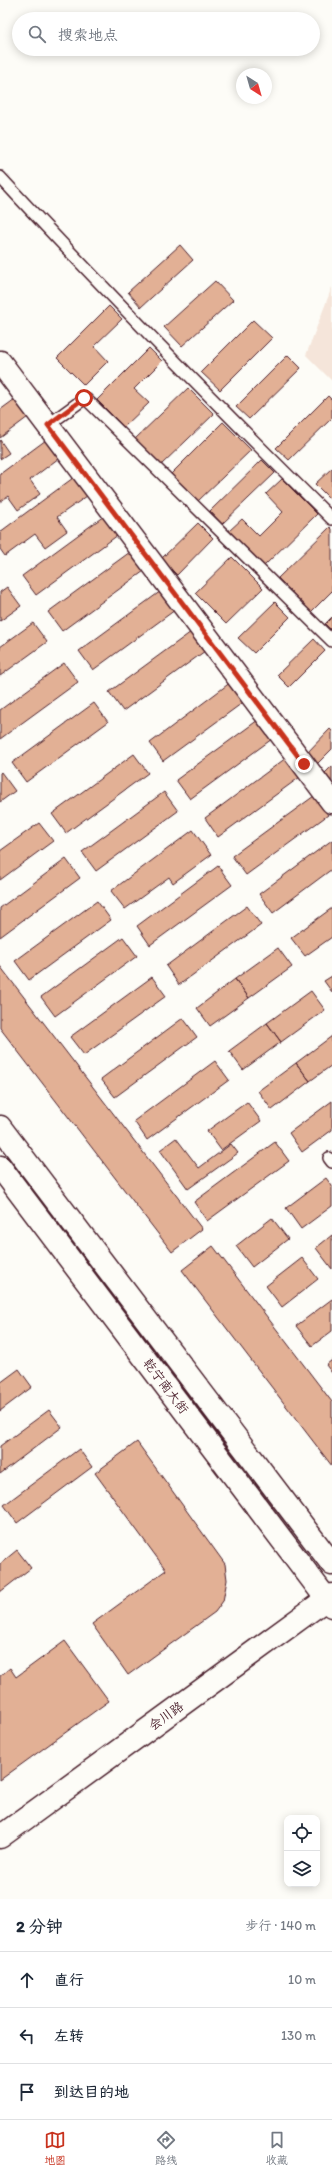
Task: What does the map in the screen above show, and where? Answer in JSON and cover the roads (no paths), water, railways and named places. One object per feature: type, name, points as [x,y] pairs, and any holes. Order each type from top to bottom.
[{"type":"main road","points":[[0,362],[332,802]]},
{"type":"main road","name":"乾宁南大街","points":[[0,1127],[332,1564]]},
{"type":"main road","name":"乾宁南大街","points":[[0,1167],[330,1600]]},
{"type":"main road","name":"会川路","points":[[0,1837],[330,1600]]},
{"type":"lane","points":[[0,177],[76,260],[193,381],[332,518]]},
{"type":"lane","points":[[48,425],[84,398],[332,641]]}]
